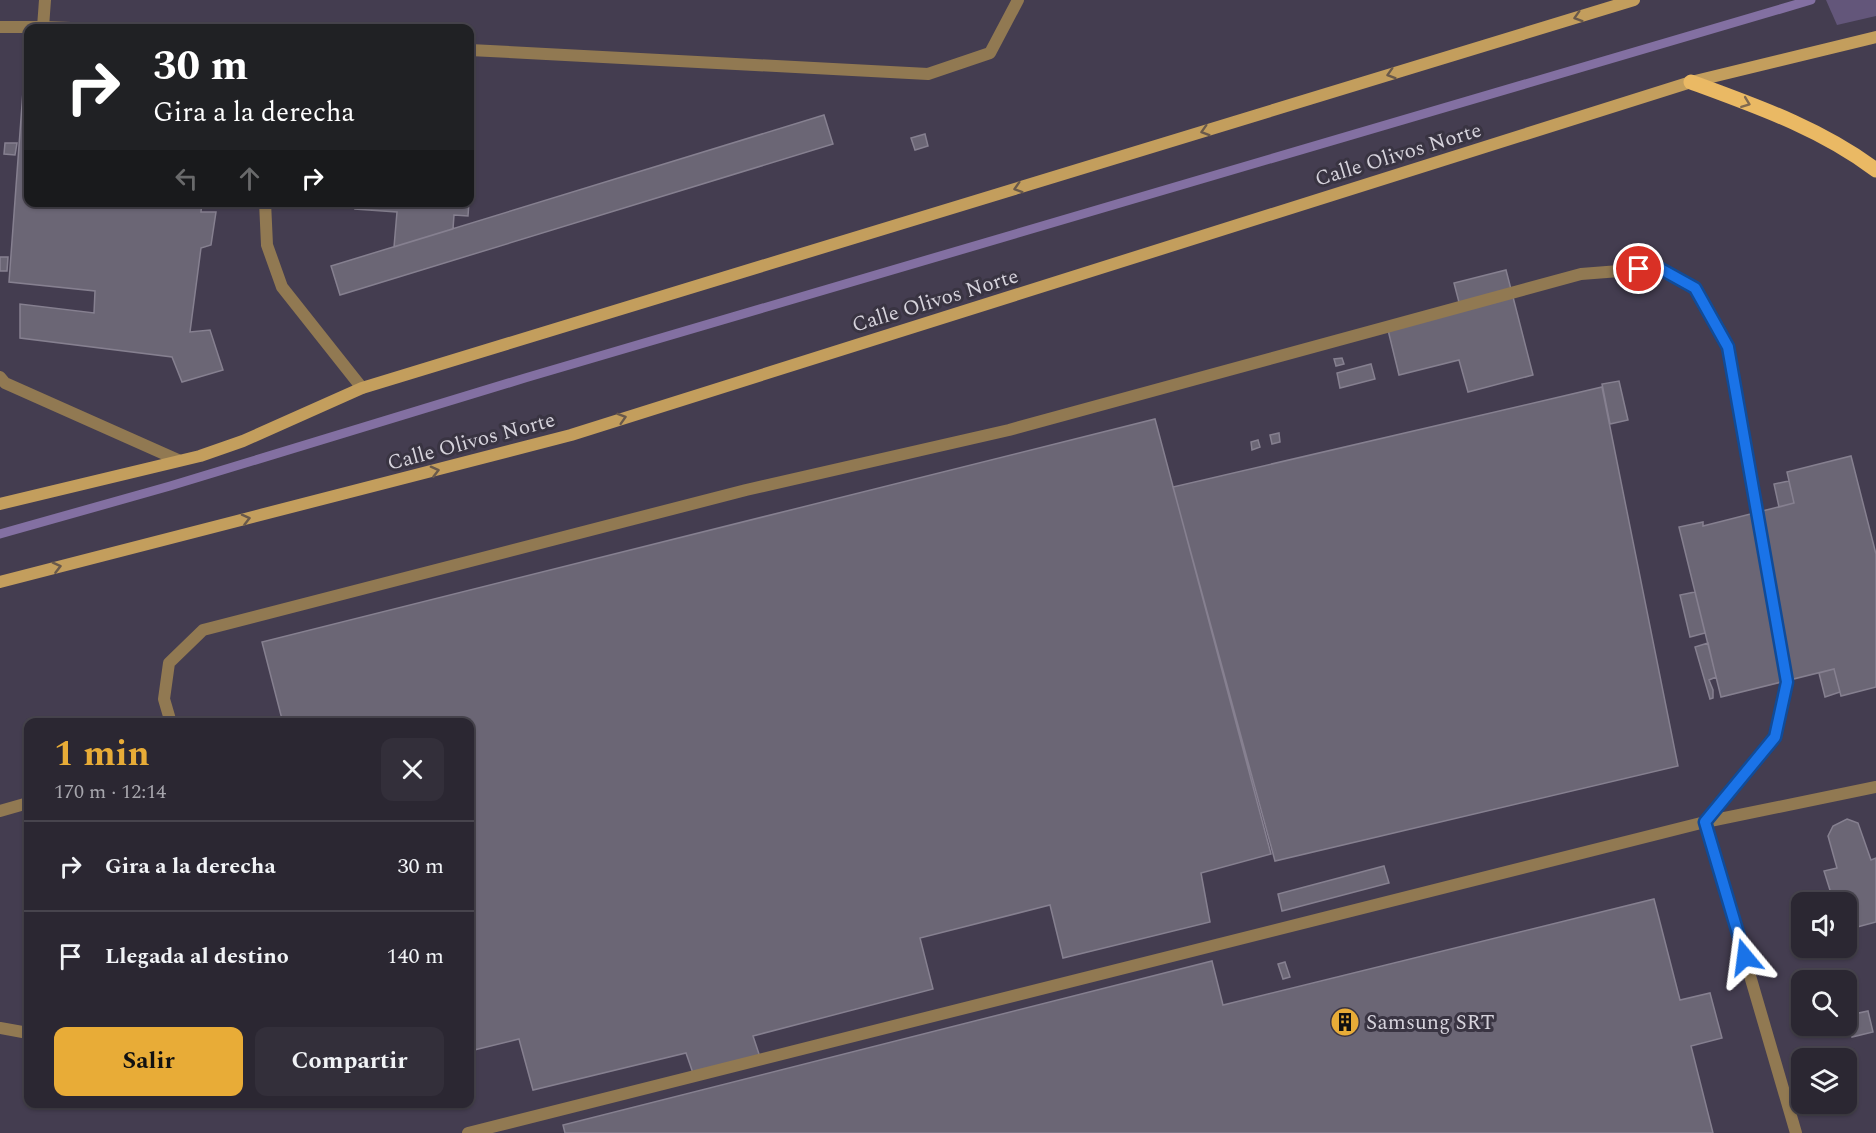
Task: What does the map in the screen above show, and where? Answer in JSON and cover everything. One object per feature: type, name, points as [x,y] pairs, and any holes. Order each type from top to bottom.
[{"type":"main road","points":[[0,504],[200,456],[243,441],[362,388],[1634,0]]},
{"type":"main road","name":"Calle Olivos Norte","points":[[0,582],[571,435],[1691,82],[1876,37]]},
{"type":"main road","points":[[1691,82],[1788,118],[1850,151],[1876,170]]},
{"type":"lane","points":[[43,24],[45,0]]},
{"type":"lane","points":[[474,50],[928,74],[990,53],[1018,0]]},
{"type":"lane","points":[[0,27],[24,27]]},
{"type":"lane","points":[[264,207],[267,245],[282,287],[362,388]]},
{"type":"lane","points":[[170,718],[164,699],[169,663],[203,630],[746,490],[1009,430],[1581,274],[1659,268],[1695,288],[1728,347],[1787,682],[1775,737],[1705,822]]},
{"type":"lane","points":[[0,377],[5,382],[178,460]]},
{"type":"lane","points":[[468,1133],[1705,822],[1876,787]]},
{"type":"lane","points":[[0,811],[24,804]]},
{"type":"lane","points":[[1705,822],[1796,1133]]},
{"type":"lane","points":[[0,1028],[24,1033]]},
{"type":"shaded area","points":[[0,0],[1876,0],[1876,1133],[0,1133]]},
{"type":"shaded area","points":[[1826,0],[1876,0],[1876,16],[1837,25]]},
{"type":"building","points":[[24,78],[24,207],[202,207],[201,212],[216,212],[211,245],[201,248],[190,332],[210,330],[223,370],[182,382],[172,357],[20,338],[20,304],[94,313],[95,291],[9,282]]},
{"type":"building","points":[[824,115],[833,144],[340,295],[331,266]]},
{"type":"building","points":[[925,134],[928,146],[915,150],[911,138]]},
{"type":"building","points":[[5,143],[17,143],[15,155],[4,154]]},
{"type":"building","points":[[355,207],[469,207],[468,216],[454,215],[453,229],[394,247],[397,212],[355,209]]},
{"type":"building","points":[[0,257],[8,257],[7,271],[0,271]]},
{"type":"building","points":[[1506,270],[1513,297],[1461,310],[1454,283]]},
{"type":"building","points":[[1513,297],[1533,375],[1468,392],[1459,360],[1399,375],[1388,330]]},
{"type":"building","points":[[1342,358],[1344,364],[1336,366],[1334,359]]},
{"type":"building","points":[[1371,364],[1375,379],[1340,388],[1337,373]]},
{"type":"building","points":[[1619,381],[1628,420],[1610,424],[1602,384]]},
{"type":"building","points":[[1602,387],[1678,766],[1275,861],[1173,487]]},
{"type":"building","points":[[1155,419],[1271,854],[1201,873],[1210,922],[1063,958],[1050,905],[920,938],[933,989],[753,1036],[760,1057],[694,1076],[686,1053],[533,1090],[519,1039],[474,1050],[474,718],[282,718],[262,642]]},
{"type":"building","points":[[1279,433],[1280,442],[1272,444],[1270,435]]},
{"type":"building","points":[[1258,440],[1260,447],[1252,450],[1251,442]]},
{"type":"building","points":[[1851,456],[1876,554],[1876,687],[1841,696],[1834,669],[1721,697],[1679,527],[1703,522],[1703,526],[1794,503],[1787,472]]},
{"type":"building","points":[[1789,481],[1794,503],[1779,507],[1774,484]]},
{"type":"building","points":[[1695,592],[1705,633],[1690,637],[1680,595]]},
{"type":"building","points":[[1708,643],[1716,677],[1709,680],[1713,690],[1713,698],[1710,699],[1695,647]]},
{"type":"building","points":[[1834,669],[1840,692],[1825,697],[1819,673]]},
{"type":"building","points":[[1847,819],[1858,823],[1871,860],[1876,858],[1876,922],[1857,927],[1857,892],[1831,892],[1824,871],[1837,868],[1828,836],[1833,826]]},
{"type":"building","points":[[1384,866],[1389,883],[1282,911],[1278,894]]},
{"type":"building","name":"Samsung SRT","points":[[1654,899],[1680,1000],[1710,993],[1722,1038],[1691,1046],[1713,1133],[565,1133],[563,1125],[1212,961],[1223,1005]]},
{"type":"building","points":[[1285,962],[1290,977],[1283,979],[1278,964]]},
{"type":"building","points":[[1868,1011],[1873,1032],[1857,1036],[1857,1013]]},
{"type":"waterway","points":[[0,534],[170,486],[525,378],[1811,0]]},
{"type":"place","name":"Samsung SRT","points":[[1345,1022]]},
{"type":"route","points":[[1639,269],[1659,268],[1695,288],[1728,347],[1787,682],[1775,737],[1705,822],[1745,957]]}]
